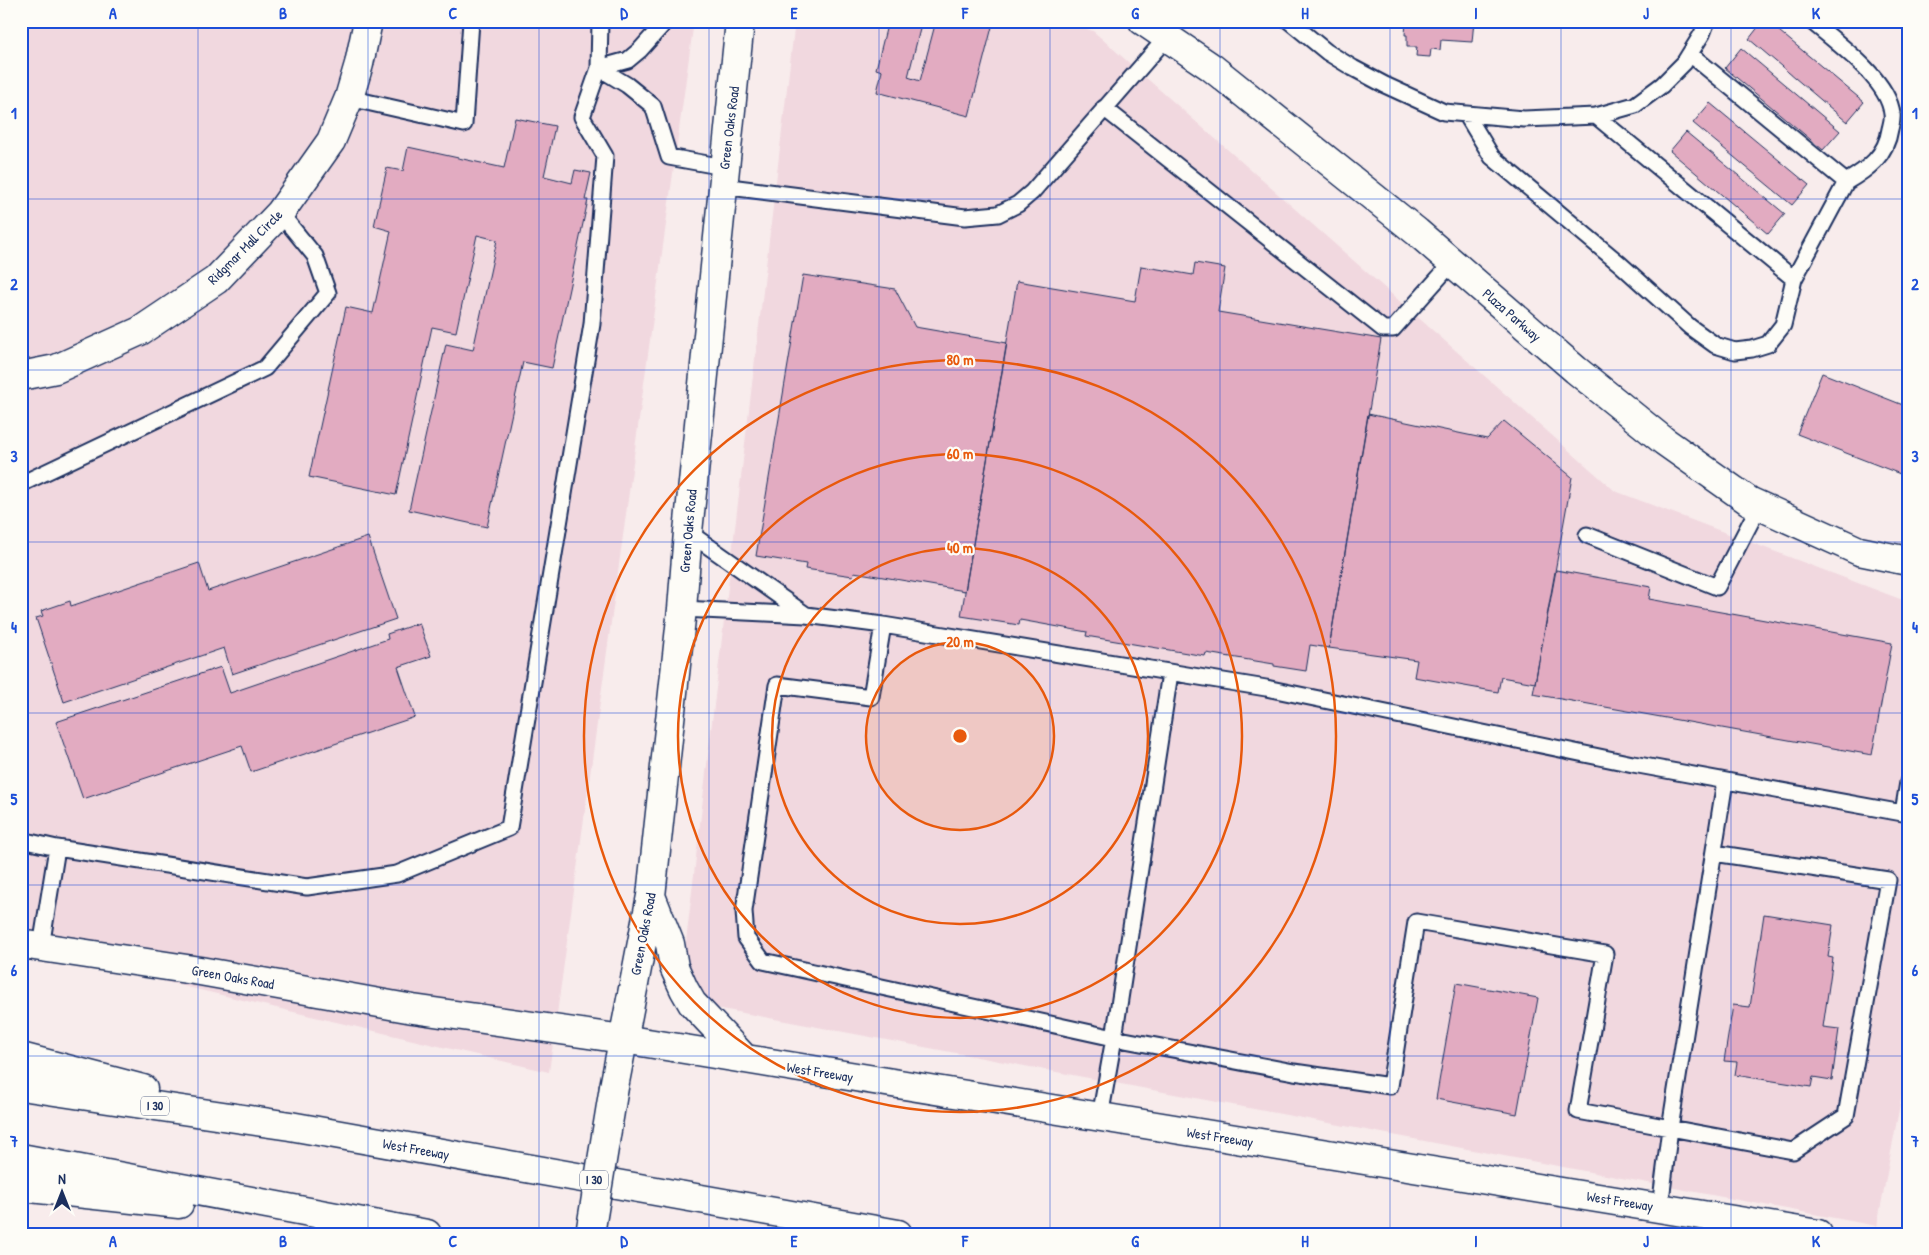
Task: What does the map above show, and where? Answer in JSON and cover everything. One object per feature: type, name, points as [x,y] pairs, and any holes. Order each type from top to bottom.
[{"type":"main road","name":"Ridgmar Mall Circle","points":[[21,376],[56,369],[140,331],[216,280],[280,213],[332,140],[349,98],[359,64],[368,21]]},
{"type":"main road","name":"Green Oaks Road","points":[[590,1234],[614,1087],[651,896],[682,609],[723,176],[740,21]]},
{"type":"main road","name":"Plaza Parkway","points":[[1143,21],[1211,66],[1417,232],[1576,370],[1664,441],[1749,502],[1859,551],[1908,561]]},
{"type":"main road","points":[[651,896],[670,944],[674,967],[684,990],[692,1002],[745,1059]]},
{"type":"main road","name":"Green Oaks Road","points":[[31,945],[200,971],[413,1009],[623,1040]]},
{"type":"main road","name":"West Freeway","points":[[623,1040],[1818,1234]]},
{"type":"main road","points":[[21,1057],[290,1126]]},
{"type":"main road","name":"West Freeway","points":[[21,1086],[290,1126],[898,1234]]},
{"type":"main road","points":[[21,1158],[427,1234]]},
{"type":"main road","points":[[21,1187],[368,1224]]},
{"type":"lane","points":[[349,98],[464,124],[471,21]]},
{"type":"lane","points":[[21,840],[57,848],[307,887],[397,874],[509,828],[592,324],[605,156],[582,117],[599,68],[600,21]]},
{"type":"lane","points":[[599,68],[628,60],[640,50],[666,21]]},
{"type":"lane","points":[[1289,21],[1327,52],[1385,85],[1444,112],[1524,119],[1596,116],[1634,105],[1662,85],[1684,63],[1702,34],[1707,21]]},
{"type":"lane","points":[[1466,114],[1492,157],[1620,264],[1690,327],[1715,345],[1735,351],[1752,349],[1768,344],[1783,325],[1794,278],[1846,182],[1865,171],[1878,159],[1888,140],[1892,115],[1888,99],[1874,78],[1856,58],[1811,21]]},
{"type":"lane","points":[[599,68],[627,85],[653,106],[669,157],[723,176],[964,216],[998,214],[1018,204],[1032,192],[1166,37]]},
{"type":"lane","points":[[1690,54],[1846,182]]},
{"type":"lane","points":[[1104,108],[1383,328],[1393,329],[1452,263]]},
{"type":"lane","points":[[1596,116],[1794,278]]},
{"type":"lane","points":[[22,480],[266,368],[328,293],[315,256],[280,213]]},
{"type":"lane","points":[[1586,535],[1717,587],[1759,506]]},
{"type":"lane","points":[[688,532],[806,615]]},
{"type":"lane","points":[[682,609],[806,615],[883,625],[1266,688],[1633,764],[1905,814],[1908,782]]},
{"type":"lane","points":[[883,625],[871,697],[776,685],[744,911],[746,938],[763,961],[1114,1038],[1294,1072],[1390,1086],[1416,922],[1605,954],[1578,1111],[1793,1151],[1846,1116],[1888,880],[1714,852]]},
{"type":"lane","points":[[1100,1117],[1114,1038],[1170,673]]},
{"type":"lane","points":[[1660,1208],[1670,1128],[1725,781]]},
{"type":"lane","points":[[31,945],[57,848]]},
{"type":"shaded area","points":[[21,21],[694,21],[549,1072],[21,948]]},
{"type":"shaded area","points":[[795,21],[1064,21],[1093,31],[1615,491],[1908,602],[1908,1062],[1877,1226],[679,1001]]},
{"type":"building","points":[[888,21],[922,21],[908,77],[920,81],[936,21],[969,21],[992,27],[969,116],[877,92],[882,71],[876,69]]},
{"type":"building","points":[[1406,21],[1474,21],[1472,42],[1441,40],[1440,50],[1431,49],[1430,57],[1416,56],[1417,47],[1407,47],[1407,35],[1405,35]]},
{"type":"building","points":[[1763,21],[1767,21],[1864,102],[1847,122],[1749,39]]},
{"type":"building","points":[[1741,48],[1840,131],[1823,150],[1725,68]]},
{"type":"building","points":[[1710,103],[1809,185],[1792,205],[1693,123]]},
{"type":"building","points":[[515,118],[555,126],[544,176],[572,183],[575,170],[591,173],[585,200],[588,200],[552,368],[523,362],[487,527],[409,510],[446,344],[473,350],[497,240],[477,235],[456,332],[432,327],[396,495],[309,477],[346,307],[373,313],[391,231],[374,226],[387,168],[403,171],[408,147],[504,168]]},
{"type":"building","points":[[1686,132],[1785,214],[1768,234],[1670,151]]},
{"type":"building","points":[[1195,263],[1225,268],[1218,312],[1381,339],[1329,648],[1310,645],[1306,671],[1206,653],[1205,656],[1086,636],[1087,632],[1020,620],[1019,625],[961,616],[1017,281],[1135,301],[1141,266],[1193,275]]},
{"type":"building","points":[[803,275],[895,289],[915,327],[1007,343],[965,591],[854,572],[853,576],[805,569],[806,564],[756,556]]},
{"type":"building","points":[[1822,373],[1908,407],[1908,477],[1797,434]]},
{"type":"building","points":[[1368,414],[1487,439],[1504,421],[1572,477],[1535,683],[1501,677],[1498,692],[1414,677],[1417,660],[1329,648]]},
{"type":"building","points":[[368,537],[396,619],[232,674],[224,648],[64,702],[36,618],[43,616],[41,611],[70,601],[71,606],[199,563],[208,591]]},
{"type":"building","points":[[1556,570],[1651,587],[1649,599],[1892,643],[1872,755],[1533,694]]},
{"type":"building","points":[[419,623],[431,656],[398,667],[415,717],[251,772],[242,746],[83,799],[56,722],[221,667],[230,693],[388,639],[387,634]]},
{"type":"building","points":[[1764,914],[1833,925],[1828,957],[1833,958],[1823,1027],[1839,1029],[1832,1080],[1813,1077],[1811,1087],[1735,1075],[1737,1062],[1724,1061],[1733,1005],[1750,1007]]},
{"type":"building","points":[[1456,983],[1538,998],[1517,1114],[1436,1099]]}]
